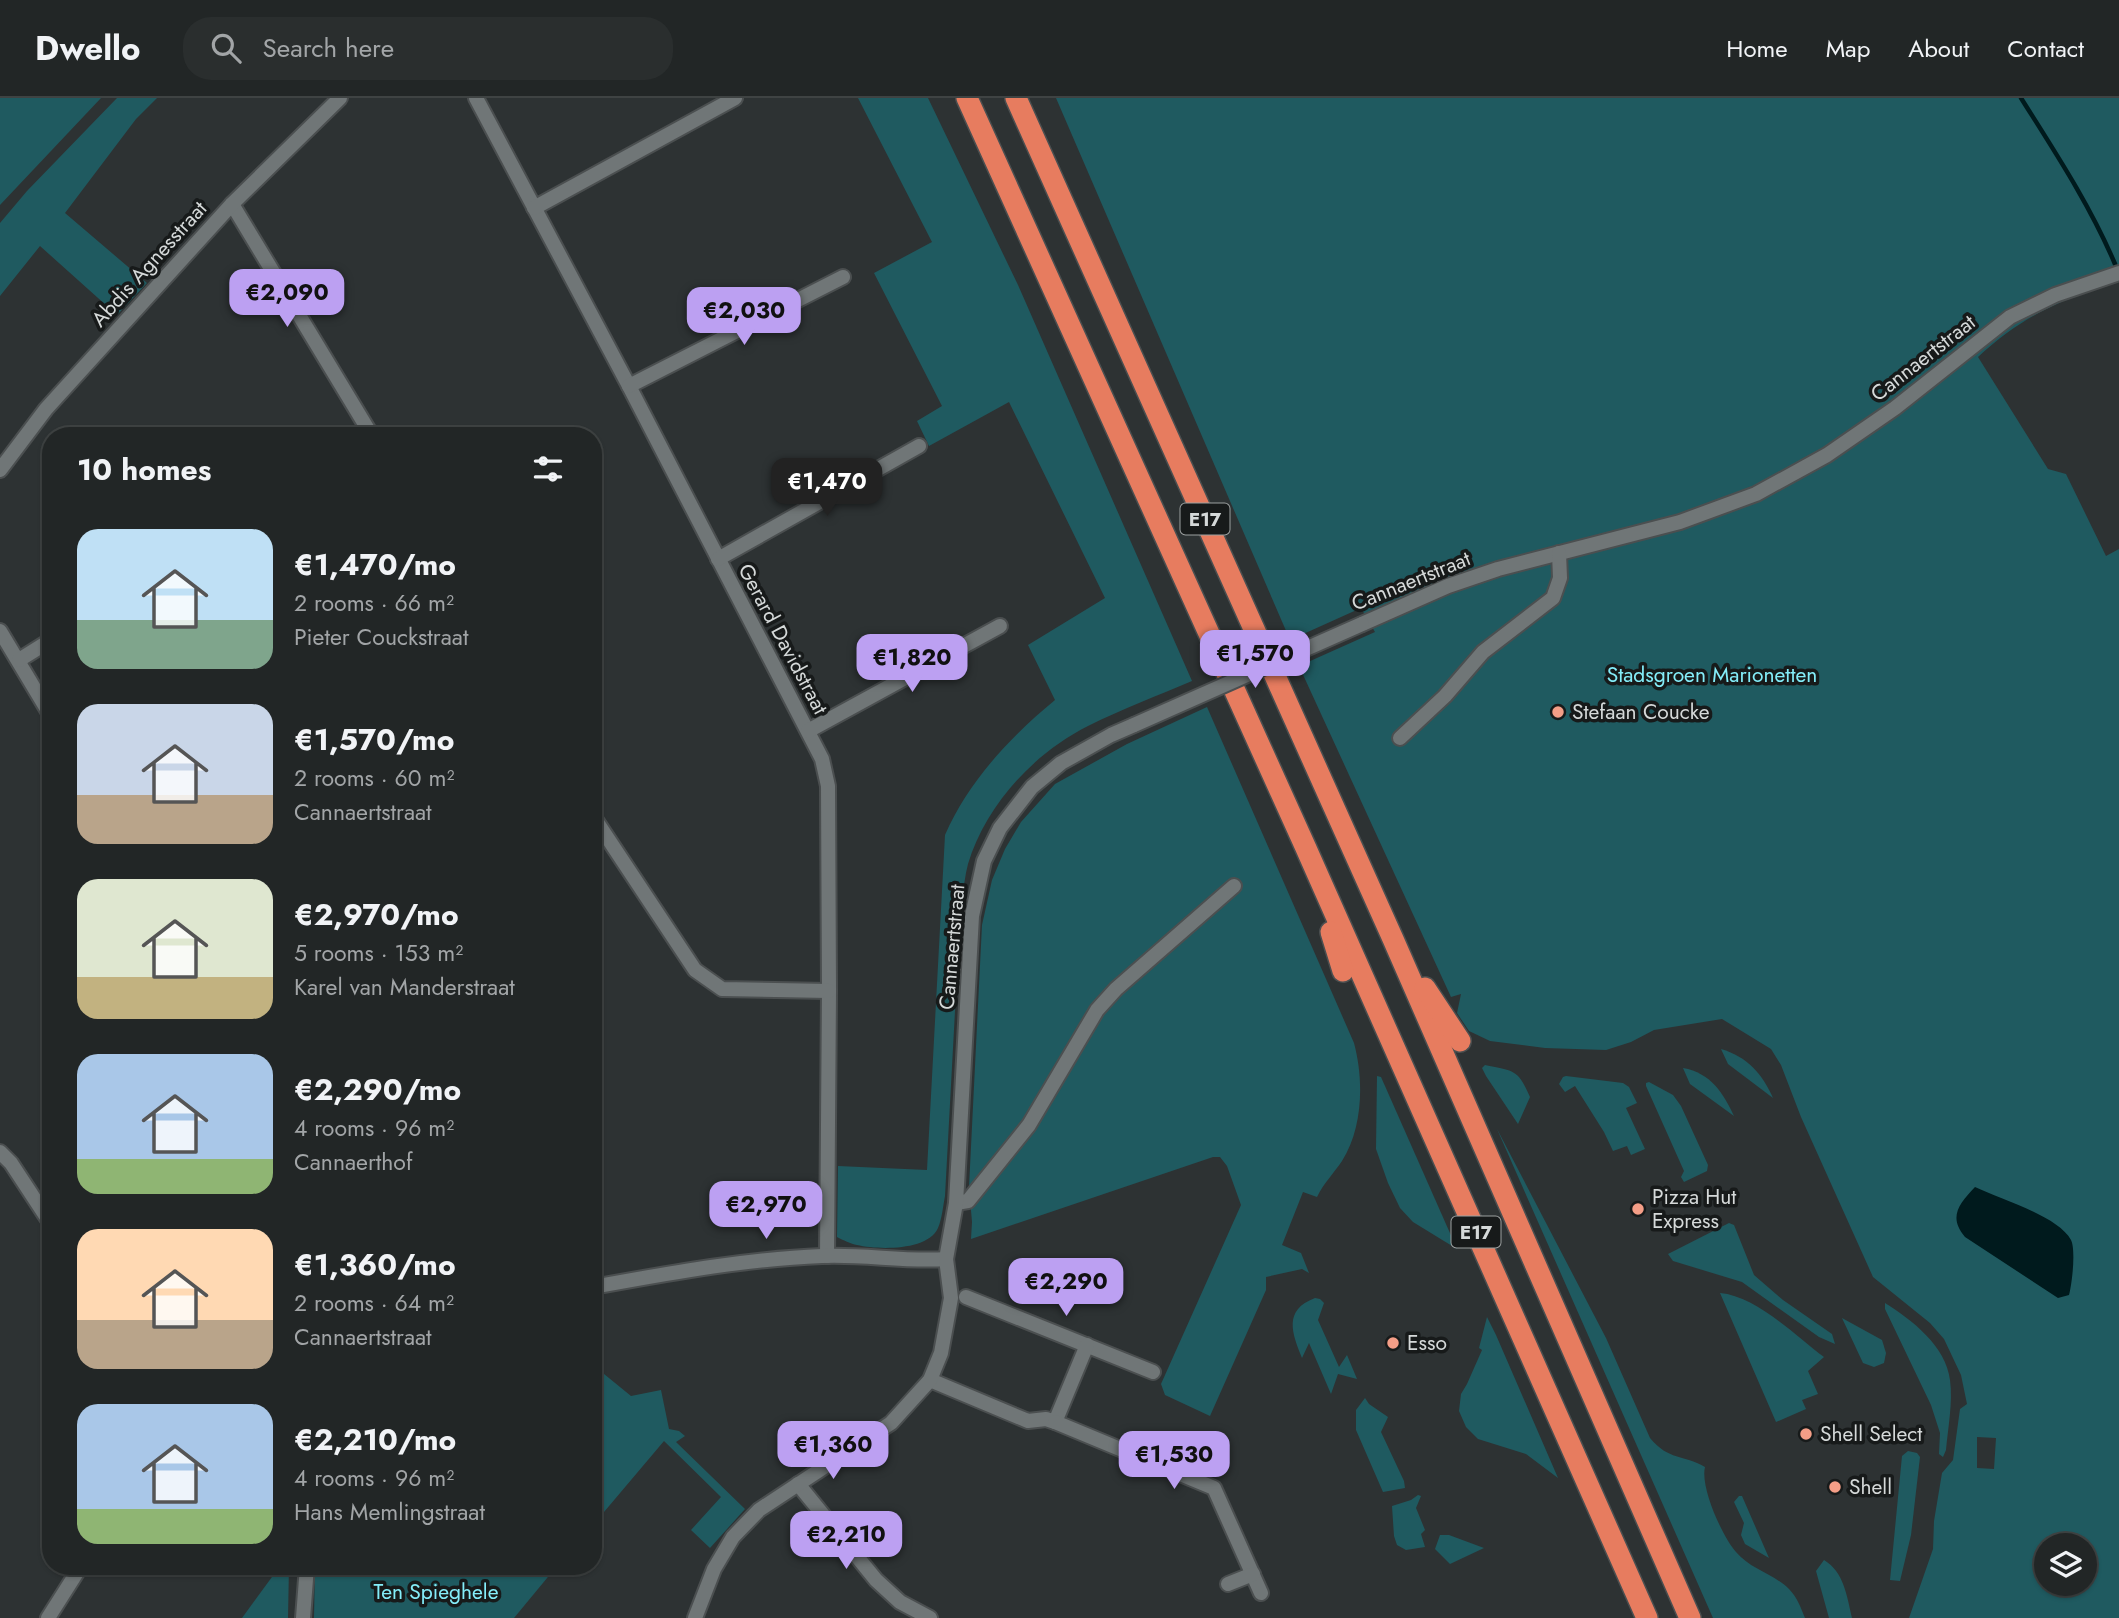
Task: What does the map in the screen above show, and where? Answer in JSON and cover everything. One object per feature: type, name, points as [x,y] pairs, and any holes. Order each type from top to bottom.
[{"type":"highway","name":"E17","points":[[967,98],[1305,846],[1647,1618]]},
{"type":"highway","name":"E17","points":[[1016,98],[1393,939],[1690,1618]]},
{"type":"highway","points":[[1305,846],[1342,971]]},
{"type":"highway","points":[[1393,939],[1460,1041]]},
{"type":"street","name":"Abdis Agnesstraat","points":[[0,470],[46,409],[232,204],[340,98]]},
{"type":"street","name":"Gerard Davidstraat","points":[[476,98],[822,759],[828,786],[827,1256]]},
{"type":"street","points":[[534,208],[735,98]]},
{"type":"street","points":[[232,204],[367,427]]},
{"type":"street","name":"Cannaertstraat","points":[[695,1618],[714,1570],[733,1537],[759,1510],[891,1423],[930,1380],[941,1353],[951,1298],[946,1259],[956,1203],[972,916],[984,861],[1000,828],[1032,787],[1061,763],[1111,735],[1448,586],[1498,569],[1680,522],[1756,494],[1826,455],[1895,408],[2010,317],[2054,295],[2119,273]]},
{"type":"street","points":[[629,386],[843,277]]},
{"type":"street","points":[[718,559],[919,446]]},
{"type":"street","points":[[1400,738],[1445,696],[1483,652],[1553,598],[1560,578],[1559,553]]},
{"type":"street","points":[[808,731],[1000,626]]},
{"type":"street","points":[[2,638],[19,660],[42,700]]},
{"type":"street","points":[[19,660],[42,646]]},
{"type":"street","points":[[602,830],[695,971],[709,981],[722,989],[829,991]]},
{"type":"street","points":[[956,1203],[968,1201],[1029,1125],[1097,1010],[1234,886]]},
{"type":"street","points":[[0,1152],[11,1163],[42,1208]]},
{"type":"street","points":[[602,1285],[705,1266],[768,1259],[827,1256],[917,1261],[946,1259]]},
{"type":"street","points":[[966,1297],[1153,1372]]},
{"type":"street","points":[[1055,1422],[1087,1345]]},
{"type":"street","points":[[930,1380],[1028,1421],[1046,1419],[1055,1422],[1214,1488],[1261,1593]]},
{"type":"street","points":[[797,1484],[876,1580],[900,1602],[930,1618]]},
{"type":"street","points":[[1228,1584],[1253,1574]]},
{"type":"street","points":[[48,1618],[75,1575]]},
{"type":"street","points":[[303,1618],[306,1575]]},
{"type":"green space","points":[[0,98],[101,98],[0,205]]},
{"type":"green space","points":[[117,98],[157,98],[136,119],[65,213],[147,283],[117,315],[40,246],[0,296],[0,223],[27,191]]},
{"type":"green space","points":[[858,98],[928,98],[1018,285],[1192,681],[1068,737],[1014,783],[987,821],[968,864],[961,900],[945,1196],[941,1217],[933,1236],[914,1245],[889,1248],[857,1245],[837,1237],[838,1166],[927,1170],[945,835],[978,779],[1006,745],[1055,700],[1028,645],[1105,598],[1009,402],[929,446],[917,421],[942,406],[874,273],[932,242]]},
{"type":"green space","name":"Stadsgroen Marionetten","points":[[1056,98],[2119,98],[2119,281],[2044,310],[2011,330],[1978,357],[2048,469],[2066,474],[2106,556],[2119,549],[2119,1618],[1909,1618],[1933,1549],[1934,1521],[1942,1473],[1953,1460],[1960,1409],[1967,1404],[1961,1375],[1944,1339],[1930,1323],[1873,1277],[1801,1117],[1781,1065],[1771,1049],[1722,1019],[1654,1030],[1631,1042],[1606,1050],[1545,1048],[1490,1041],[1469,1031],[1457,1013],[1461,994],[1451,997],[1299,666],[1375,632],[1361,608],[1290,640]],"holes":[[[1977,1437],[1996,1438],[1994,1469],[1977,1468]]]},
{"type":"green space","points":[[1207,707],[1354,1043],[1360,1088],[1358,1119],[1349,1148],[1317,1197],[1303,1192],[1282,1245],[1301,1253],[1309,1273],[1302,1269],[1266,1277],[1266,1290],[1210,1416],[1165,1395],[1161,1384],[1241,1205],[1227,1166],[1220,1157],[1213,1157],[971,1239],[969,1187],[982,925],[992,880],[1005,849],[1021,822],[1055,784],[1127,744]]},
{"type":"green space","points":[[1721,1049],[1731,1052],[1753,1068],[1773,1098],[1728,1064]]},
{"type":"green space","points":[[1485,1065],[1514,1073],[1526,1088],[1530,1097],[1518,1124],[1486,1076],[1482,1068]]},
{"type":"green space","points":[[1683,1068],[1709,1079],[1734,1116],[1690,1084]]},
{"type":"green space","points":[[1377,1076],[1381,1077],[1457,1249],[1413,1222],[1400,1208],[1388,1183],[1376,1149]]},
{"type":"green space","points":[[1566,1076],[1623,1083],[1629,1087],[1637,1103],[1626,1108],[1645,1149],[1631,1155],[1627,1146],[1613,1151],[1575,1086],[1565,1092],[1559,1084]]},
{"type":"green space","points":[[1649,1082],[1673,1095],[1681,1106],[1708,1165],[1707,1171],[1684,1182],[1681,1177],[1684,1171],[1646,1086]]},
{"type":"green space","points":[[1497,1129],[1606,1338],[1650,1438],[1670,1454],[1705,1467],[1704,1476],[1709,1498],[1730,1545],[1748,1563],[1789,1589],[1797,1599],[1805,1618],[1713,1618]]},
{"type":"green space","points":[[1729,1223],[1734,1225],[1754,1275],[1783,1300],[1832,1334],[1835,1344],[1819,1337],[1742,1282],[1673,1261],[1668,1254]]},
{"type":"green space","points":[[1720,1293],[1748,1301],[1761,1309],[1824,1357],[1808,1371],[1818,1394],[1802,1400],[1806,1409],[1776,1422]]},
{"type":"green space","points":[[1315,1298],[1324,1303],[1318,1320],[1339,1367],[1347,1355],[1357,1379],[1338,1374],[1331,1394],[1309,1343],[1302,1358],[1293,1331],[1294,1316],[1298,1309]]},
{"type":"green space","points":[[1885,1303],[1926,1335],[1942,1356],[1947,1368],[1951,1406],[1943,1457],[1939,1454],[1940,1433],[1931,1405],[1885,1309]]},
{"type":"green space","points":[[1487,1317],[1558,1478],[1526,1454],[1478,1439],[1466,1427],[1459,1411],[1461,1394],[1482,1350],[1479,1348]]},
{"type":"green space","points":[[1842,1318],[1882,1340],[1886,1353],[1884,1363],[1874,1367],[1863,1363]]},
{"type":"green space","points":[[602,1372],[631,1396],[661,1390],[669,1429],[679,1431],[685,1436],[676,1442],[745,1509],[710,1548],[691,1530],[721,1497],[664,1441],[602,1514]]},
{"type":"green space","points":[[1365,1398],[1388,1417],[1381,1432],[1405,1488],[1383,1492],[1356,1430],[1356,1410]]},
{"type":"green space","points":[[1908,1451],[1917,1453],[1920,1457],[1911,1535],[1900,1581],[1890,1580],[1902,1456]]},
{"type":"green space","points":[[1421,1496],[1416,1508],[1425,1530],[1421,1534],[1425,1547],[1406,1550],[1397,1545],[1394,1536],[1392,1506]]},
{"type":"green space","points":[[1742,1496],[1769,1558],[1745,1544],[1741,1535],[1744,1523],[1734,1502]]},
{"type":"green space","points":[[1440,1535],[1449,1535],[1484,1548],[1450,1564],[1435,1549]]},
{"type":"green space","points":[[1824,1560],[1840,1578],[1852,1618],[1829,1618],[1816,1571]]},
{"type":"green space","points":[[273,1575],[289,1575],[288,1618],[242,1618]]},
{"type":"green space","name":"Ten Spieghele","points":[[315,1575],[550,1575],[514,1618],[314,1618]]},
{"type":"shaded area","points":[[1975,1187],[2042,1216],[2064,1231],[2071,1240],[2073,1251],[2069,1295],[2058,1298],[1965,1237],[1956,1217],[1960,1205]]},
{"type":"waterway","points":[[2021,98],[2083,200],[2115,264]]},
{"type":"place","name":"Stefaan Coucke","points":[[1558,712]]},
{"type":"place","name":"Pizza Hut Express","points":[[1638,1209]]},
{"type":"place","name":"Esso","points":[[1393,1343]]},
{"type":"place","name":"Shell Select","points":[[1806,1434]]},
{"type":"place","name":"Shell","points":[[1835,1487]]}]
